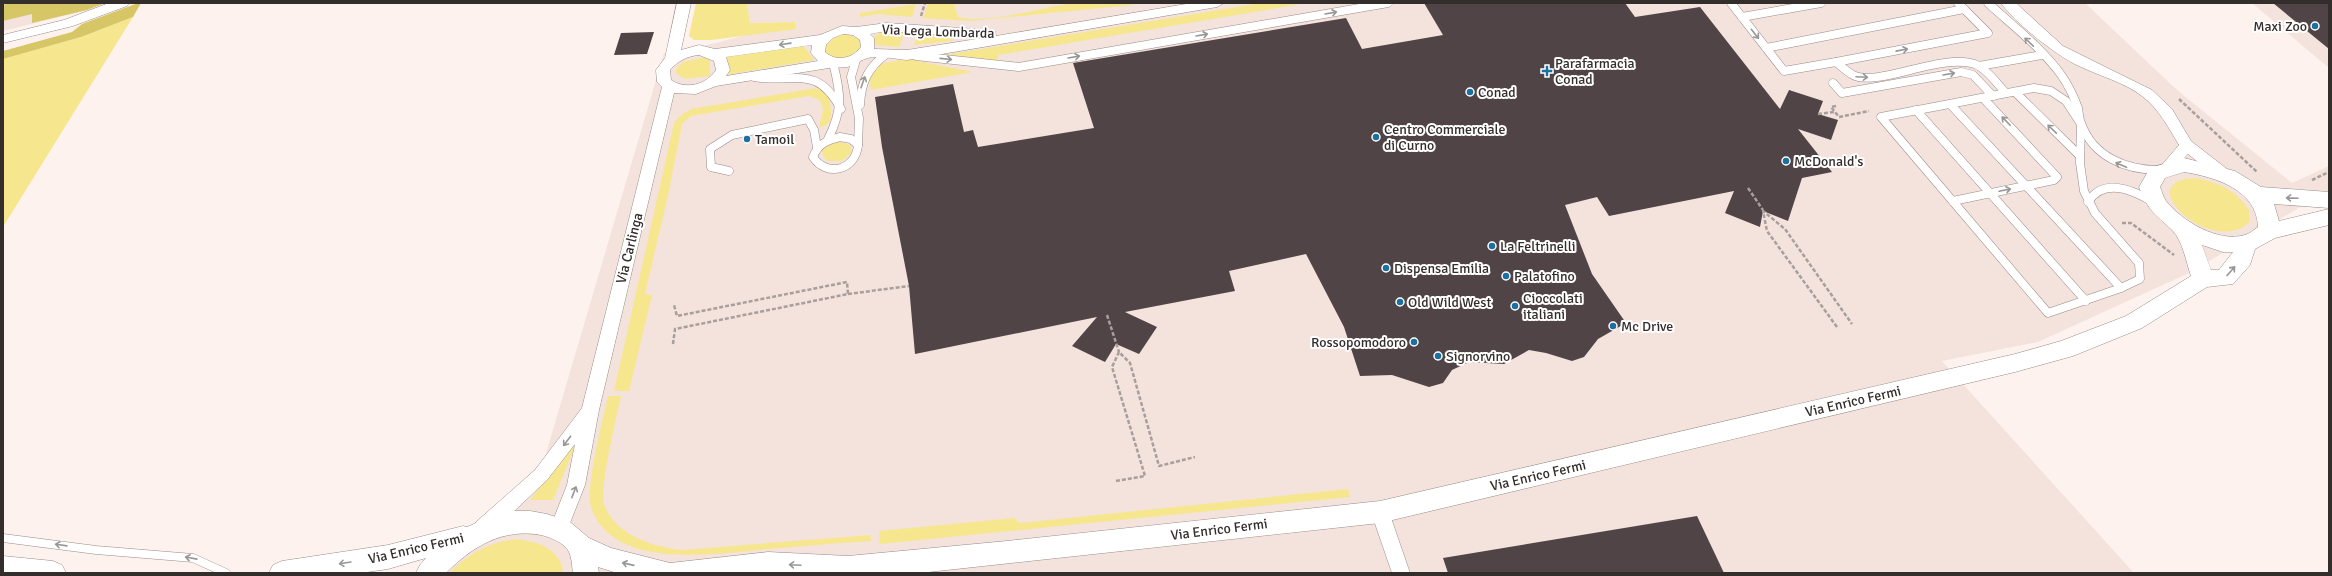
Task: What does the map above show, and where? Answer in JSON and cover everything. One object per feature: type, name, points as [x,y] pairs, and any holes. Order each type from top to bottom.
[{"type":"street","points":[[3,39],[68,23],[122,3]]},
{"type":"street","name":"Via Carlinga","points":[[559,528],[576,486],[590,410],[669,86],[662,76],[666,64],[672,59],[684,3]]},
{"type":"street","name":"Via Lega Lombarda","points":[[714,82],[754,77],[833,63],[860,56],[907,54],[1217,3]]},
{"type":"street","points":[[2008,3],[2058,49],[2083,63],[2130,82],[2147,93],[2167,112],[2186,145],[2222,173],[2239,182],[2254,194],[2265,207],[2270,220],[2269,231]]},
{"type":"street","name":"Via Lega Lombarda","points":[[715,54],[823,39],[835,32],[887,27],[983,34],[1045,31]]},
{"type":"street","name":"Via Lega Lombarda","points":[[856,31],[867,38],[868,48],[860,56]]},
{"type":"street","points":[[823,39],[818,48],[818,53],[833,63]]},
{"type":"street","points":[[669,86],[686,90],[696,89],[714,82],[723,70],[723,64],[715,54],[699,50],[690,51],[672,59]]},
{"type":"street","points":[[2186,145],[2177,158],[2151,178],[2149,189],[2154,202],[2164,215],[2181,227],[2202,238],[2225,244],[2246,244],[2256,242],[2269,231],[2329,217]]},
{"type":"street","points":[[2164,168],[2184,165],[2202,167],[2222,173]]},
{"type":"street","points":[[2254,194],[2285,198],[2329,200]]},
{"type":"street","points":[[2181,227],[2191,244],[2200,271]]},
{"type":"street","name":"Via Enrico Fermi","points":[[675,573],[768,564],[840,570],[1380,512],[1993,368],[2066,349],[2134,322],[2200,271],[2225,278],[2242,259],[2246,244]]},
{"type":"street","name":"Via Carlinga","points":[[429,573],[450,551],[478,533],[541,475],[590,410]]},
{"type":"street","points":[[1380,512],[1401,573]]},
{"type":"street","name":"Via Carlinga","points":[[478,533],[507,523],[535,522],[559,528],[580,546]]},
{"type":"street","name":"Via Enrico Fermi","points":[[282,573],[388,557],[478,533]]},
{"type":"street","points":[[580,546],[586,573]]},
{"type":"street","points":[[580,546],[608,559],[666,573]]},
{"type":"street","points":[[3,568],[53,573]]},
{"type":"lane","points":[[907,54],[1019,67],[1388,3]]},
{"type":"lane","points":[[1731,3],[1784,71],[1988,33],[1958,3]]},
{"type":"lane","points":[[1742,17],[1821,3]]},
{"type":"lane","points":[[1988,3],[2054,66],[2068,86],[2076,103],[2081,124],[2080,156],[2084,191],[2088,202],[2139,263],[2140,279],[2086,301],[2048,313],[1881,117],[2034,88],[2051,91],[2066,101],[2081,124],[2091,141],[2100,151],[2113,161],[2129,168],[2145,171],[2164,168]]},
{"type":"lane","points":[[1766,48],[1964,9]]},
{"type":"lane","points":[[729,171],[711,167],[710,149],[732,135],[808,119],[814,130],[817,147],[813,157],[820,166],[831,169],[843,167],[853,161],[859,154],[858,145],[861,82],[873,63],[886,54]]},
{"type":"lane","points":[[1979,66],[2042,54]]},
{"type":"lane","points":[[859,118],[852,77],[860,56]]},
{"type":"lane","points":[[1836,62],[1854,76],[1870,77],[1952,62],[1967,62],[1979,66],[2006,93]]},
{"type":"lane","points":[[817,147],[828,139],[841,109],[838,83],[833,63]]},
{"type":"lane","points":[[1833,83],[1842,93],[1960,72],[1968,72],[1993,96]]},
{"type":"lane","points":[[754,77],[771,80],[803,78],[821,82],[834,96],[841,109]]},
{"type":"lane","points":[[2015,92],[2080,156]]},
{"type":"lane","points":[[1953,201],[2054,180],[2057,177],[1984,98]]},
{"type":"lane","points":[[1950,104],[2121,288]]},
{"type":"lane","points":[[1916,110],[2086,301]]},
{"type":"lane","points":[[828,139],[851,139],[858,145]]},
{"type":"lane","points":[[2088,202],[2091,194],[2099,189],[2111,187],[2133,192],[2154,202]]},
{"type":"lane","points":[[3,538],[96,550],[193,558],[226,573]]},
{"type":"path","points":[[2178,99],[2258,173]]},
{"type":"path","points":[[1818,114],[1835,112]]},
{"type":"path","points":[[2306,183],[2329,172]]},
{"type":"path","points":[[1748,188],[1763,211],[1785,229],[1852,324]]},
{"type":"path","points":[[1763,211],[1767,231],[1837,327]]},
{"type":"path","points":[[2107,226],[2131,223],[2176,256],[2200,271]]},
{"type":"path","points":[[674,305],[677,316],[846,282],[848,294]]},
{"type":"path","points":[[673,344],[675,329],[848,294],[909,286]]},
{"type":"path","points":[[1107,315],[1119,352],[1130,363],[1159,466],[1195,457]]},
{"type":"path","points":[[1116,481],[1145,476],[1112,367],[1119,352]]},
{"type":"shaded area","points":[[3,3],[105,3],[87,10],[3,31]]},
{"type":"shaded area","points":[[10,3],[105,3],[87,10],[32,23],[32,14],[3,21],[3,5]]},
{"type":"shaded area","points":[[141,3],[133,17],[81,37],[3,59],[3,51],[72,32],[82,24]]},
{"type":"shaded area","points":[[696,3],[747,3],[750,23],[795,22],[797,29],[711,40],[694,40],[689,36]]},
{"type":"shaded area","points":[[747,3],[2085,3],[2177,90],[2292,183],[2329,166],[2329,190],[2189,273],[2038,342],[1942,361],[2134,573],[425,573],[544,460],[664,53],[687,50],[751,34],[797,28],[795,22],[750,23]]},
{"type":"shaded area","points":[[928,3],[954,3],[958,17],[970,19],[999,17],[1073,3],[1132,3],[1133,5],[969,21],[923,18]]},
{"type":"shaded area","points":[[1261,3],[1307,3],[998,55],[998,61],[945,55]]},
{"type":"shaded area","points":[[2252,3],[2329,3],[2329,68]]},
{"type":"shaded area","points":[[916,4],[912,17],[878,14],[860,17],[860,13]]},
{"type":"shaded area","points":[[133,17],[3,227],[3,59],[81,37]]},
{"type":"shaded area","points":[[883,31],[904,32],[899,47],[876,45],[874,41],[875,36]]},
{"type":"shaded area","points":[[918,33],[953,37],[952,41],[914,45]]},
{"type":"shaded area","points":[[844,34],[860,38],[863,45],[855,53],[846,58],[841,59],[831,57],[826,53],[825,45],[832,38]]},
{"type":"shaded area","points":[[802,44],[814,60],[720,76],[715,54]]},
{"type":"shaded area","points":[[710,56],[710,76],[685,79],[676,73],[676,69],[683,62]]},
{"type":"shaded area","points":[[907,59],[973,72],[871,90],[869,76],[879,64]]},
{"type":"shaded area","points":[[816,88],[828,93],[831,114],[828,123],[825,126],[819,127],[823,109],[820,100],[809,96],[691,116],[682,124],[669,191],[645,294],[652,295],[629,391],[614,391],[674,123],[680,116],[691,109]]},
{"type":"shaded area","points":[[837,141],[850,145],[852,152],[842,161],[828,161],[823,157],[822,150],[828,145]]},
{"type":"shaded area","points":[[2194,178],[2210,181],[2232,192],[2249,210],[2249,223],[2239,229],[2227,232],[2215,231],[2202,227],[2181,212],[2173,203],[2169,192],[2173,185],[2179,181]]},
{"type":"shaded area","points":[[608,396],[621,396],[606,468],[603,496],[604,504],[609,515],[616,524],[635,537],[646,542],[681,550],[871,535],[871,541],[697,555],[670,554],[644,550],[621,542],[603,528],[591,507],[590,498],[590,485],[595,453]]},
{"type":"shaded area","points":[[578,439],[553,500],[530,500]]},
{"type":"shaded area","points":[[1348,489],[1350,497],[880,544],[879,531],[1014,518],[1020,523]]},
{"type":"shaded area","points":[[515,539],[546,547],[558,557],[563,573],[449,573],[456,566],[479,550],[496,543]]},
{"type":"building","points":[[1424,3],[1625,3],[1635,17],[1700,7],[1780,109],[1789,90],[1823,101],[1818,114],[1838,120],[1831,140],[1798,129],[1832,172],[1802,178],[1788,221],[1763,211],[1760,227],[1725,213],[1734,191],[1609,216],[1597,197],[1565,205],[1592,274],[1626,323],[1598,339],[1584,357],[1572,361],[1546,353],[1529,350],[1504,364],[1469,362],[1452,370],[1443,383],[1429,387],[1392,375],[1360,376],[1344,327],[1306,254],[1229,271],[1235,291],[1125,312],[1157,327],[1139,354],[1116,344],[1105,362],[1072,346],[1097,317],[915,354],[909,286],[882,147],[875,97],[953,84],[964,132],[973,130],[978,147],[1094,128],[1073,63],[1346,18],[1362,49],[1443,35]]},
{"type":"building","name":"Maxi Zoo","points":[[2273,3],[2329,3],[2329,49]]},
{"type":"building","points":[[654,32],[647,54],[614,55],[621,33]]},
{"type":"building","points":[[1697,516],[1724,573],[1448,573],[1443,558]]},
{"type":"place","name":"Maxi Zoo","points":[[2315,26]]},
{"type":"place","name":"Parafarmacia Conad","points":[[1547,71]]},
{"type":"place","name":"Conad","points":[[1470,92]]},
{"type":"place","name":"Centro Commerciale di Curno","points":[[1376,137]]},
{"type":"place","name":"Tamoil","points":[[747,139]]},
{"type":"place","name":"McDonald's","points":[[1786,161]]},
{"type":"place","name":"La Feltrinelli","points":[[1492,246]]},
{"type":"place","name":"Dispensa Emilia","points":[[1386,268]]},
{"type":"place","name":"Palatofino","points":[[1506,276]]},
{"type":"place","name":"Old Wild West","points":[[1400,302]]},
{"type":"place","name":"Cioccolati italiani","points":[[1515,306]]},
{"type":"place","name":"Mc Drive","points":[[1613,326]]},
{"type":"place","name":"Rossopomodoro","points":[[1414,342]]},
{"type":"place","name":"Signorvino","points":[[1438,356]]}]
